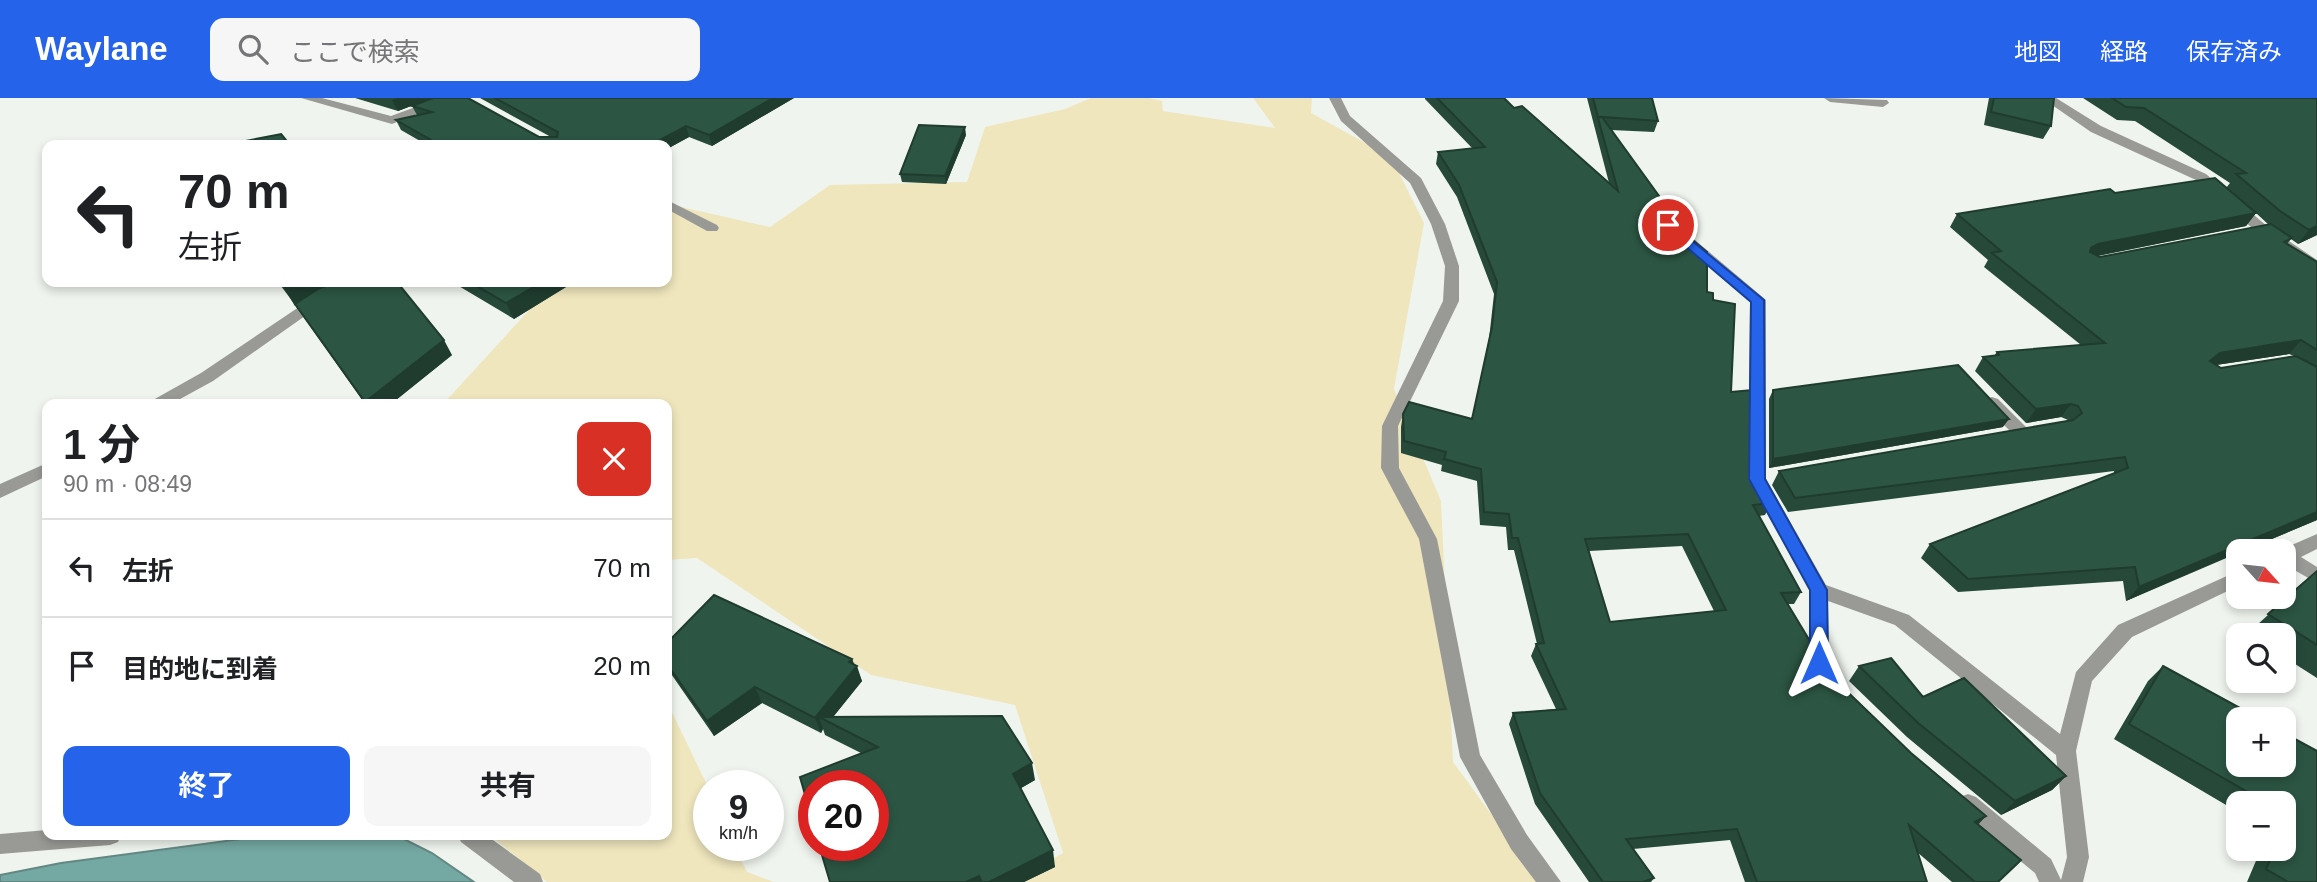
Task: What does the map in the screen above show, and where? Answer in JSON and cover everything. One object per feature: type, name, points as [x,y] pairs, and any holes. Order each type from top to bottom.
[{"type":"street","points":[[307,98],[392,120],[451,98]]},
{"type":"street","points":[[1335,98],[1345,118],[1416,181],[1438,225],[1452,266],[1451,301],[1390,426],[1390,468],[1427,539],[1470,757],[1519,842],[1550,882]]},
{"type":"street","points":[[1830,98],[1883,103]]},
{"type":"street","points":[[2048,98],[2096,129],[2201,177],[2256,231],[2317,268]]},
{"type":"street","points":[[672,207],[712,228]]},
{"type":"street","points":[[1678,233],[1758,300],[1764,478],[1819,590],[1819,663],[1844,692]]},
{"type":"street","points":[[168,399],[207,377],[339,287]]},
{"type":"street","points":[[1980,390],[2028,432],[1995,438]]},
{"type":"street","points":[[0,492],[42,471]]},
{"type":"street","points":[[2296,551],[2317,541]]},
{"type":"street","points":[[2296,564],[2317,576]]},
{"type":"street","points":[[2073,882],[2078,857],[2066,751],[2083,678],[2125,631],[2226,584]]},
{"type":"street","points":[[1819,590],[1902,620],[2066,751]]},
{"type":"street","points":[[1950,788],[2043,866],[2051,882]]},
{"type":"street","points":[[0,844],[49,840]]},
{"type":"street","points":[[476,840],[532,882]]},
{"type":"shaded area","points":[[1091,98],[1149,98],[1162,101],[1163,111],[1275,128],[1253,98],[1312,98],[1311,113],[1391,157],[1424,223],[1394,389],[1441,501],[1453,762],[1541,882],[1011,882],[1063,853],[1015,705],[871,675],[697,558],[672,560],[672,399],[448,399],[531,308],[562,287],[672,287],[672,210],[677,206],[770,227],[830,185],[967,182],[985,127],[1065,109]]},
{"type":"shaded area","points":[[672,712],[700,770],[693,770],[693,861],[742,861],[747,872],[774,882],[547,882],[496,840],[672,840]]},
{"type":"water","points":[[234,840],[406,840],[432,853],[474,882],[0,882],[0,875],[61,863]]},
{"type":"building","points":[[433,98],[468,98],[539,137],[557,137],[558,132],[495,98],[773,98],[709,135],[686,126],[660,140],[431,140],[396,120],[432,112],[412,106]]},
{"type":"building","points":[[1437,98],[1504,98],[1514,108],[1522,106],[1618,191],[1598,118],[1601,117],[1598,117],[1593,98],[1652,98],[1658,121],[1602,117],[1667,207],[1666,218],[1707,252],[1707,292],[1713,293],[1713,300],[1735,304],[1731,392],[1752,390],[1751,467],[1771,503],[1753,505],[1801,592],[1781,593],[1831,676],[1911,753],[1986,816],[1975,822],[2021,860],[1998,882],[1975,882],[1909,825],[1927,882],[1757,882],[1737,829],[1626,839],[1654,878],[1643,882],[1603,882],[1540,793],[1513,713],[1566,709],[1536,644],[1544,643],[1518,538],[1512,538],[1509,514],[1484,512],[1481,469],[1444,459],[1446,452],[1404,441],[1403,414],[1409,402],[1472,419],[1492,327],[1497,282],[1459,185],[1438,152],[1485,147]],"holes":[[[1688,534],[1726,610],[1610,622],[1585,539]]]},
{"type":"building","points":[[1994,98],[2054,98],[2051,126],[1991,112]]},
{"type":"building","points":[[2112,98],[2317,98],[2317,226],[2309,230],[2280,211],[2236,174],[2246,173],[2144,108],[2126,107]]},
{"type":"building","points":[[919,125],[965,127],[945,176],[900,174]]},
{"type":"building","points":[[281,134],[286,140],[250,140]]},
{"type":"building","points":[[2215,178],[2256,213],[2098,244],[2091,248],[2090,252],[2100,257],[2271,224],[2292,238],[2284,242],[2317,262],[2317,350],[2301,340],[2220,353],[2210,361],[2221,368],[2296,356],[2317,367],[2317,512],[2253,539],[2226,539],[2226,550],[2139,587],[2135,567],[1968,579],[1930,544],[2128,468],[2125,457],[1795,498],[1779,471],[2073,420],[2082,413],[2078,406],[2071,404],[2036,409],[1983,357],[1999,355],[1997,352],[2105,343],[1992,253],[2001,251],[1957,214],[2110,189],[2115,193]]},
{"type":"building","points":[[401,287],[444,340],[369,399],[363,399],[295,304],[318,289]]},
{"type":"building","points":[[479,287],[533,287],[506,303]]},
{"type":"building","points":[[1958,365],[2009,419],[1773,459],[1773,390]]},
{"type":"building","points":[[2317,571],[2317,645],[2296,632],[2296,623],[2282,623],[2268,614],[2274,609],[2296,609],[2296,589]]},
{"type":"building","points":[[714,595],[852,659],[849,662],[857,666],[815,718],[755,687],[707,721],[672,671],[672,638]]},
{"type":"building","points":[[1891,658],[1923,697],[1964,678],[2066,776],[2015,801],[1918,723],[1859,666]]},
{"type":"building","points":[[2163,666],[2238,707],[2226,707],[2226,777],[2296,777],[2296,740],[2317,751],[2317,882],[2288,882],[2266,869],[2270,861],[2296,861],[2296,791],[2246,791],[2129,724]]},
{"type":"building","points":[[1002,716],[1032,763],[1013,774],[1053,850],[989,882],[982,882],[979,876],[966,882],[830,882],[824,861],[889,861],[889,770],[818,770],[878,747],[819,717]]},
{"type":"route","points":[[1668,225],[1758,300],[1757,479],[1819,590],[1819,663]]}]
